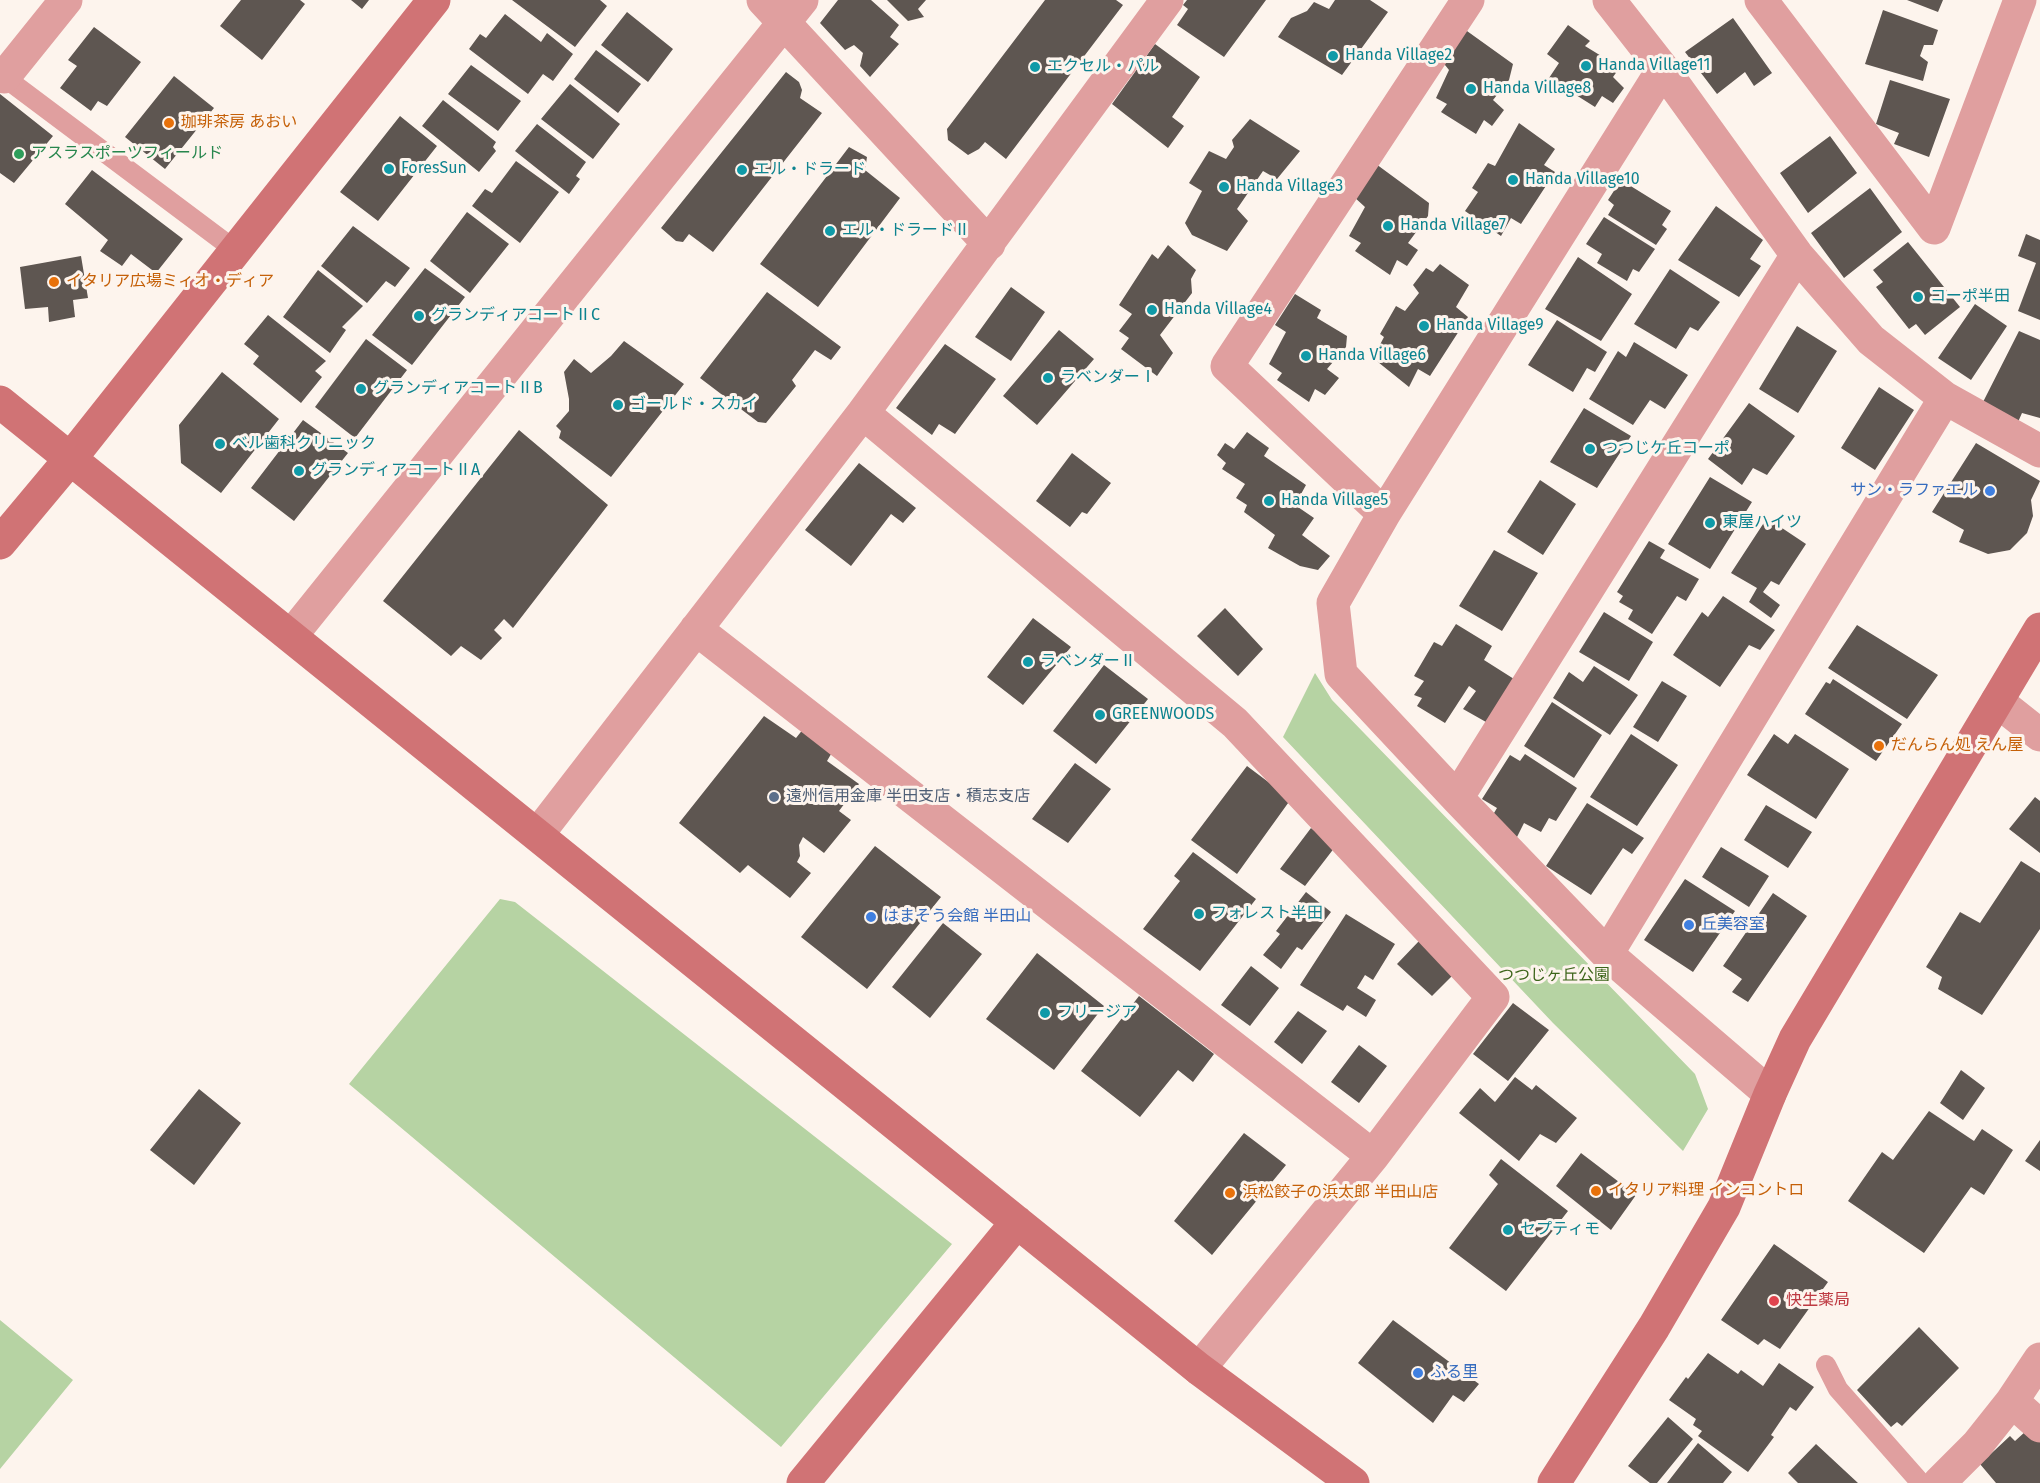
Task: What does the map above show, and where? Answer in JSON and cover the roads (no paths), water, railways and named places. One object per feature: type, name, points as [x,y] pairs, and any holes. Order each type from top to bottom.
[{"type":"street","points":[[2,75],[66,0]]},
{"type":"street","points":[[0,543],[71,458],[434,0]]},
{"type":"street","points":[[538,834],[863,413],[1167,0]]},
{"type":"street","points":[[1384,514],[1227,366],[1468,0]]},
{"type":"street","points":[[1610,0],[1663,69],[1797,255],[1871,340],[1945,398],[2040,451]]},
{"type":"street","points":[[1761,0],[1935,228],[2020,0]]},
{"type":"street","points":[[291,636],[783,8],[989,244]]},
{"type":"street","points":[[1663,69],[1384,514],[1334,603],[1341,674],[1456,798],[1607,954],[1770,1094]]},
{"type":"street","points":[[1456,798],[1797,255]]},
{"type":"street","points":[[1607,954],[1945,398]]},
{"type":"street","points":[[0,402],[1199,1369],[1353,1483]]},
{"type":"street","points":[[863,413],[1235,723],[1493,997],[1373,1156],[1199,1369]]},
{"type":"street","points":[[1554,1483],[1654,1327],[1724,1207],[1795,1039],[2040,629]]},
{"type":"street","points":[[696,630],[1373,1156]]},
{"type":"street","points":[[1997,701],[2040,735]]},
{"type":"street","points":[[802,1483],[1017,1222]]},
{"type":"street","points":[[1939,1483],[1977,1446],[2012,1401],[2040,1359]]},
{"type":"street","points":[[2012,1401],[2040,1426]]},
{"type":"lane","points":[[2,75],[235,250]]},
{"type":"lane","points":[[1826,1365],[1838,1389],[1921,1483]]},
{"type":"place","name":"Handa Village2","points":[[1333,56]]},
{"type":"place","name":"Handa Village11","points":[[1586,66]]},
{"type":"place","name":"エクセル・パル","points":[[1035,67]]},
{"type":"place","name":"Handa Village8","points":[[1471,89]]},
{"type":"place","name":"珈琲茶房 あおい","points":[[169,123]]},
{"type":"place","name":"アスラスポーツフィールド","points":[[19,154]]},
{"type":"place","name":"ForesSun","points":[[389,169]]},
{"type":"place","name":"エル・ドラード","points":[[742,170]]},
{"type":"place","name":"Handa Village10","points":[[1513,180]]},
{"type":"place","name":"Handa Village3","points":[[1224,187]]},
{"type":"place","name":"Handa Village7","points":[[1388,226]]},
{"type":"place","name":"エル・ドラードⅡ","points":[[830,231]]},
{"type":"place","name":"イタリア広場ミィオ・ディア","points":[[54,282]]},
{"type":"place","name":"コーポ半田","points":[[1918,297]]},
{"type":"place","name":"Handa Village4","points":[[1152,310]]},
{"type":"place","name":"グランディアコートⅡC","points":[[419,316]]},
{"type":"place","name":"Handa Village9","points":[[1424,326]]},
{"type":"place","name":"Handa Village6","points":[[1306,356]]},
{"type":"place","name":"ラベンダーⅠ","points":[[1048,378]]},
{"type":"place","name":"グランディアコートⅡB","points":[[361,389]]},
{"type":"place","name":"ゴールド・スカイ","points":[[618,405]]},
{"type":"place","name":"ベル歯科クリニック","points":[[220,444]]},
{"type":"place","name":"つつじケ丘コーポ","points":[[1590,449]]},
{"type":"place","name":"グランディアコートⅡA","points":[[299,471]]},
{"type":"place","name":"サン・ラファエル","points":[[1990,491]]},
{"type":"place","name":"Handa Village5","points":[[1269,501]]},
{"type":"place","name":"東屋ハイツ","points":[[1710,523]]},
{"type":"place","name":"ラベンダーⅡ","points":[[1028,662]]},
{"type":"place","name":"GREENWOODS","points":[[1100,715]]},
{"type":"place","name":"だんらん処 えん屋","points":[[1879,746]]},
{"type":"place","name":"遠州信用金庫 半田支店・積志支店","points":[[774,797]]},
{"type":"place","name":"フォレスト半田","points":[[1199,914]]},
{"type":"place","name":"はまそう会館 半田山","points":[[871,917]]},
{"type":"place","name":"丘美容室","points":[[1689,925]]},
{"type":"place","name":"フリージア","points":[[1045,1013]]},
{"type":"place","name":"イタリア料理 インコントロ","points":[[1596,1191]]},
{"type":"place","name":"浜松餃子の浜太郎 半田山店","points":[[1230,1193]]},
{"type":"place","name":"セプティモ","points":[[1508,1230]]},
{"type":"place","name":"快生薬局","points":[[1774,1301]]},
{"type":"place","name":"ふる里","points":[[1418,1373]]},
{"type":"park label","name":"つつじヶ丘公園","points":[[1554,976]]}]
